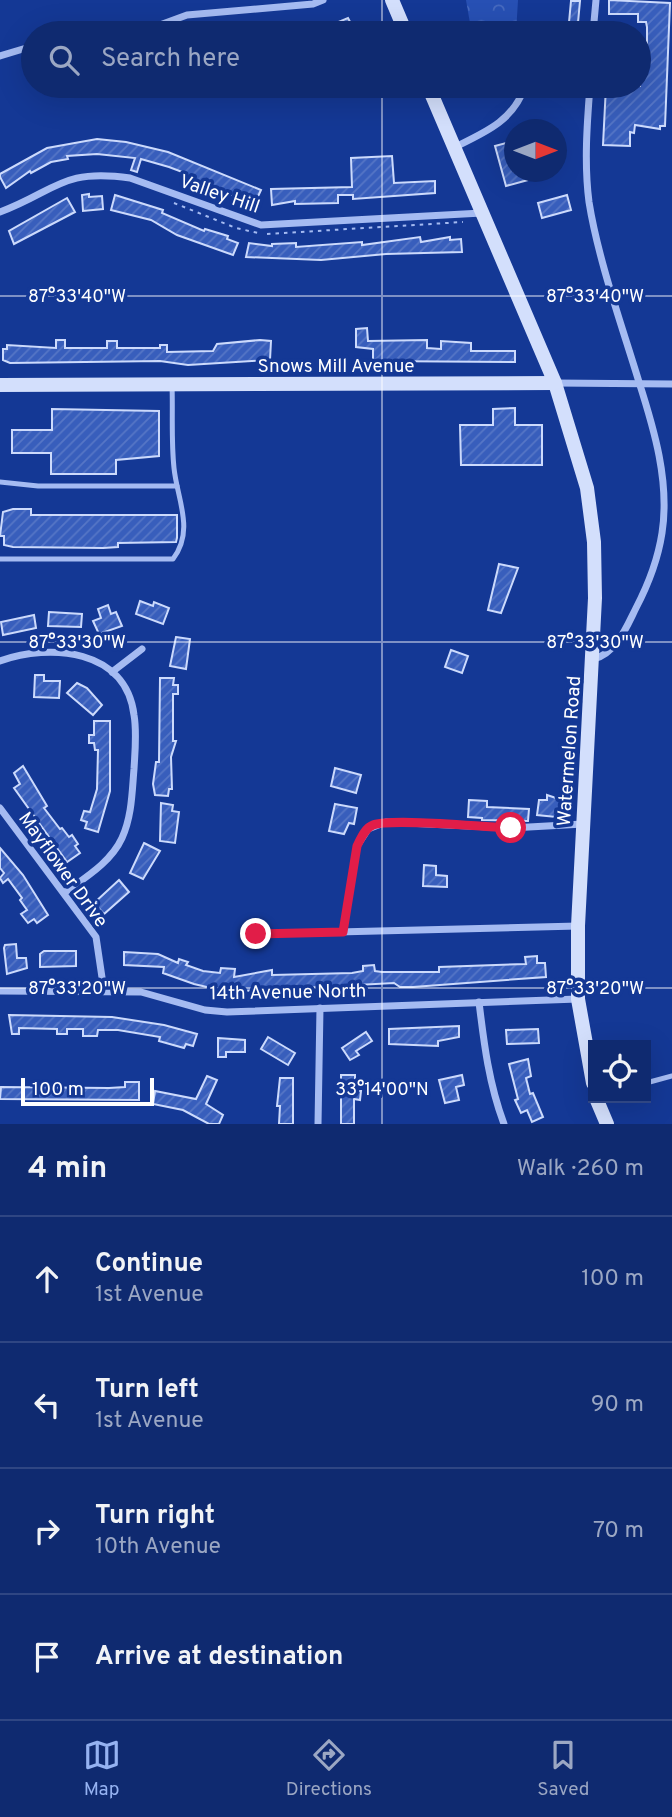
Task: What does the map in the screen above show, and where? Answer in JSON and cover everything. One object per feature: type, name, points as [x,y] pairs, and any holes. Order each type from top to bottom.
[{"type":"main road","points":[[392,0],[401,21]]},
{"type":"main road","name":"Watermelon Road","points":[[433,98],[555,383],[587,488],[594,542],[594,659],[578,926],[579,999],[588,1053]]},
{"type":"main road","name":"Snows Mill Avenue","points":[[0,385],[555,383]]},
{"type":"main road","points":[[598,1103],[607,1124]]},
{"type":"street","points":[[171,21],[187,15],[313,4],[323,0]]},
{"type":"street","points":[[594,21],[596,0]]},
{"type":"street","points":[[0,56],[21,50]]},
{"type":"street","points":[[455,147],[506,119],[522,98]]},
{"type":"street","points":[[589,98],[586,148],[589,203],[653,423],[662,477],[663,532],[648,584],[625,630],[613,648],[594,659]]},
{"type":"street","name":"Valley Hill","points":[[0,212],[66,179],[109,174],[130,178],[261,225],[483,213]]},
{"type":"street","name":"Snows Mill Avenue","points":[[555,383],[672,384]]},
{"type":"street","points":[[112,673],[142,649]]},
{"type":"street","points":[[0,661],[24,654],[65,651],[85,655],[112,673],[125,690],[134,715],[131,806],[122,838],[114,851],[93,872],[64,893]]},
{"type":"street","name":"Mayflower Drive","points":[[0,808],[96,937],[104,991]]},
{"type":"street","points":[[343,932],[357,846],[362,835],[373,825],[402,823],[511,828],[583,824]]},
{"type":"street","points":[[256,934],[578,926]]},
{"type":"street","name":"14th Avenue North","points":[[0,991],[141,992],[205,1010],[227,1012],[579,999]]},
{"type":"street","points":[[479,1002],[483,1045],[495,1100],[504,1124]]},
{"type":"street","points":[[318,1124],[320,1008]]},
{"type":"lane","points":[[0,559],[173,559],[180,550],[184,509],[177,485],[172,384]]},
{"type":"lane","points":[[0,482],[38,485],[177,485]]},
{"type":"lane","points":[[651,1082],[672,1076]]},
{"type":"green space","points":[[466,0],[518,0],[517,21],[470,21]]},
{"type":"building","points":[[609,0],[670,3],[665,126],[660,126],[660,129],[635,125],[634,133],[630,132],[630,146],[603,145],[605,98],[651,98],[651,21],[638,21],[638,14],[609,14]]},
{"type":"building","points":[[571,1],[580,1],[578,21],[569,21]]},
{"type":"building","points":[[97,139],[126,142],[168,152],[261,190],[255,203],[200,184],[184,175],[185,173],[169,167],[141,159],[137,172],[131,170],[135,158],[97,154],[67,156],[68,159],[51,162],[31,173],[30,171],[6,188],[0,177],[0,174],[47,148]]},
{"type":"building","points":[[504,144],[504,179],[495,146]]},
{"type":"building","points":[[392,156],[394,183],[435,181],[435,193],[353,199],[353,195],[338,195],[338,203],[295,204],[295,201],[272,205],[271,189],[352,187],[351,158]]},
{"type":"building","points":[[505,182],[521,182],[506,186]]},
{"type":"building","points":[[89,194],[89,197],[102,196],[103,209],[83,211],[82,195]]},
{"type":"building","points":[[115,195],[163,210],[162,213],[204,231],[205,229],[228,236],[227,239],[238,243],[233,255],[177,235],[151,220],[111,210]]},
{"type":"building","points":[[567,195],[571,210],[542,218],[538,203]]},
{"type":"building","points":[[67,198],[75,212],[14,244],[9,231]]},
{"type":"building","points":[[420,237],[421,242],[450,237],[450,240],[461,239],[462,252],[386,254],[321,260],[246,257],[249,243],[272,246],[296,243],[296,247],[362,242],[362,245]]},
{"type":"building","points":[[367,328],[368,341],[427,340],[427,348],[441,349],[441,341],[471,343],[471,351],[515,351],[515,362],[373,361],[373,349],[356,347],[356,329]]},
{"type":"building","points":[[56,340],[65,340],[65,348],[107,348],[107,341],[117,341],[117,348],[160,348],[160,345],[167,345],[167,352],[213,351],[217,344],[271,341],[270,360],[188,365],[160,361],[10,363],[3,360],[3,349],[7,349],[7,345],[56,348]]},
{"type":"building","points":[[515,408],[515,425],[542,425],[542,465],[461,465],[460,425],[493,425],[493,409]]},
{"type":"building","points":[[52,409],[159,411],[159,456],[116,460],[116,474],[51,474],[51,453],[12,453],[12,430],[52,430]]},
{"type":"building","points":[[31,509],[31,515],[177,515],[177,538],[176,542],[118,543],[118,547],[103,548],[13,547],[4,545],[4,536],[0,536],[3,512]]},
{"type":"building","points":[[499,564],[518,568],[501,613],[488,610]]},
{"type":"building","points":[[140,601],[153,606],[154,602],[169,608],[163,624],[136,614]]},
{"type":"building","points":[[108,605],[111,614],[116,612],[122,626],[99,634],[93,621],[101,618],[98,609]]},
{"type":"building","points":[[49,612],[82,614],[81,627],[48,626]]},
{"type":"building","points":[[34,615],[36,628],[3,635],[1,622]]},
{"type":"building","points":[[176,637],[190,639],[186,669],[170,666]]},
{"type":"building","points":[[451,650],[468,656],[462,673],[445,667]]},
{"type":"building","points":[[35,675],[44,675],[44,681],[60,681],[59,698],[34,697]]},
{"type":"building","points":[[160,678],[174,678],[173,685],[178,685],[178,694],[173,694],[173,741],[176,741],[171,757],[172,789],[169,789],[168,796],[155,795],[153,784],[156,762],[159,762]]},
{"type":"building","points":[[77,683],[87,688],[102,705],[93,715],[67,693]]},
{"type":"building","points":[[94,721],[110,721],[110,791],[98,832],[85,828],[87,822],[81,820],[84,811],[90,812],[97,789],[98,750],[95,750],[94,743],[89,743],[89,735],[94,735]]},
{"type":"building","points":[[23,766],[47,806],[44,808],[60,829],[69,837],[72,835],[78,844],[75,846],[80,853],[67,862],[14,788],[20,784],[14,773]]},
{"type":"building","points":[[335,768],[361,775],[356,793],[331,786]]},
{"type":"building","points":[[547,795],[565,801],[564,812],[556,814],[556,817],[537,815],[539,800],[547,800]]},
{"type":"building","points":[[469,800],[487,801],[487,807],[529,809],[528,821],[468,817]]},
{"type":"building","points":[[161,803],[173,805],[172,811],[179,812],[175,843],[160,841]]},
{"type":"building","points":[[335,804],[357,808],[354,824],[349,823],[344,834],[329,831]]},
{"type":"building","points":[[144,843],[160,851],[143,879],[130,873]]},
{"type":"building","points":[[0,848],[23,875],[48,915],[37,923],[34,919],[28,923],[21,914],[27,910],[20,900],[22,898],[8,879],[3,883],[0,878],[4,873],[0,868]]},
{"type":"building","points":[[424,865],[436,866],[436,875],[447,876],[447,887],[423,886]]},
{"type":"building","points":[[119,880],[129,892],[104,914],[94,903]]},
{"type":"building","points":[[16,944],[17,958],[26,958],[27,968],[7,974],[4,948],[5,945]]},
{"type":"building","points":[[44,951],[76,951],[76,966],[40,967],[40,954]]},
{"type":"building","points":[[124,952],[158,954],[178,963],[179,959],[188,962],[186,965],[203,971],[220,973],[221,968],[235,969],[234,977],[272,970],[272,975],[352,973],[363,971],[363,966],[374,965],[375,971],[382,972],[439,972],[439,967],[526,964],[525,957],[537,956],[537,963],[545,963],[546,977],[413,987],[400,987],[394,983],[243,991],[243,988],[211,988],[194,984],[163,973],[164,967],[124,965]]},
{"type":"building","points":[[9,1015],[112,1017],[164,1025],[197,1034],[193,1046],[186,1044],[184,1048],[159,1041],[160,1037],[118,1030],[98,1030],[97,1036],[83,1036],[83,1029],[67,1029],[67,1034],[57,1034],[57,1029],[19,1028],[19,1034],[12,1034]]},
{"type":"building","points":[[459,1026],[459,1037],[438,1041],[438,1046],[389,1044],[389,1029]]},
{"type":"building","points":[[538,1029],[539,1043],[507,1044],[506,1030]]},
{"type":"building","points":[[366,1032],[372,1041],[356,1051],[359,1055],[350,1060],[342,1048]]},
{"type":"building","points":[[268,1037],[295,1053],[288,1065],[261,1049]]},
{"type":"building","points":[[218,1038],[245,1040],[245,1052],[226,1052],[226,1057],[218,1057]]},
{"type":"building","points":[[528,1059],[531,1076],[526,1078],[530,1094],[533,1093],[543,1117],[532,1122],[527,1110],[521,1113],[515,1100],[518,1099],[509,1064]]},
{"type":"building","points":[[341,1075],[355,1075],[355,1091],[361,1091],[360,1100],[354,1099],[354,1124],[341,1124]]},
{"type":"building","points":[[462,1075],[464,1085],[456,1087],[459,1100],[445,1103],[439,1080]]},
{"type":"building","points":[[207,1076],[217,1080],[206,1104],[223,1115],[219,1124],[209,1124],[183,1110],[153,1104],[155,1091],[196,1099]]},
{"type":"building","points":[[280,1078],[293,1078],[293,1124],[279,1124],[280,1106],[277,1106]]},
{"type":"building","points":[[125,1082],[139,1082],[139,1100],[0,1099],[1,1087],[109,1088],[125,1087]]},
{"type":"route","points":[[256,934],[343,932],[357,846],[362,835],[373,825],[386,822],[511,828]]}]
